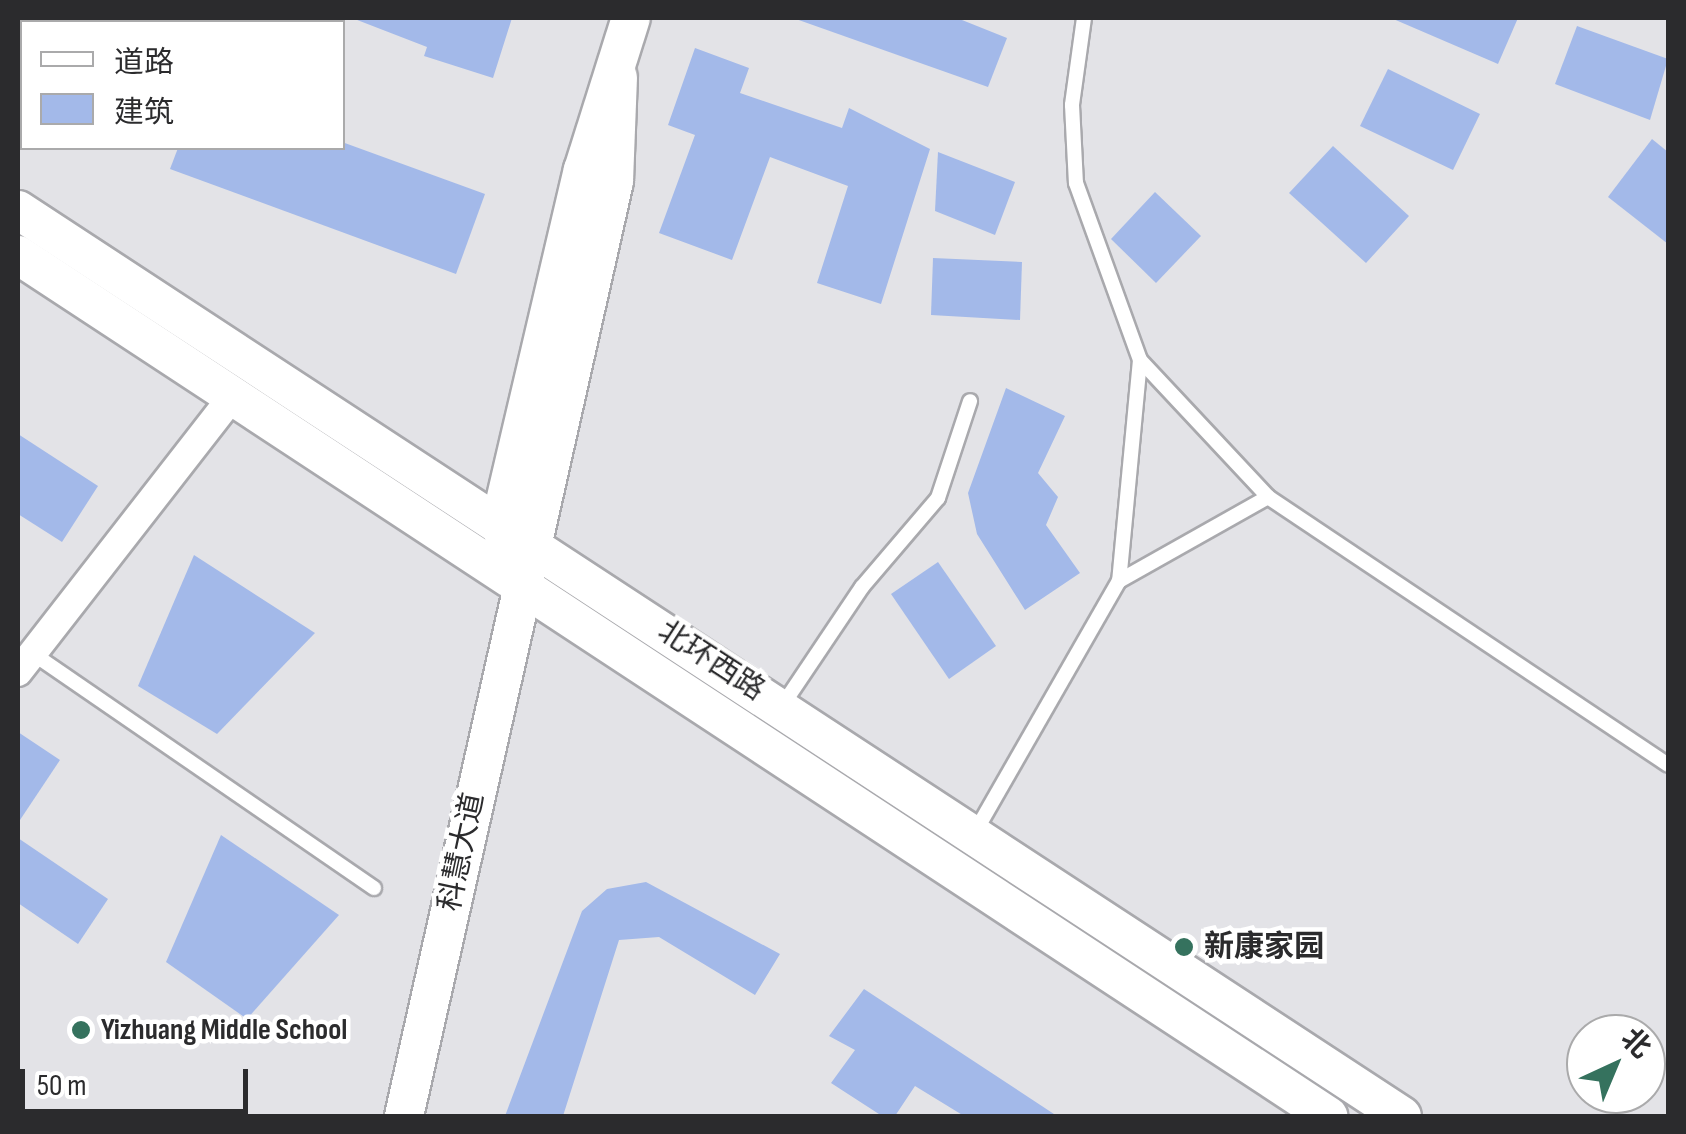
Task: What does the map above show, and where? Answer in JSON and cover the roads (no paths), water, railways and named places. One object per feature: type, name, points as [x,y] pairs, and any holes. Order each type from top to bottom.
[{"type":"street","name":"科慧大道","points":[[520,587],[500,523],[583,170],[618,77],[630,18]]},
{"type":"street","name":"科慧大道","points":[[404,1116],[614,182],[618,77]]},
{"type":"street","name":"北环西路","points":[[18,210],[1402,1116]]},
{"type":"street","name":"北环西路","points":[[18,254],[1328,1116]]},
{"type":"street","points":[[25,663],[232,397]]},
{"type":"lane","points":[[1084,18],[1072,105],[1076,183],[1140,360],[1268,497],[1668,766]]},
{"type":"lane","points":[[974,834],[1119,581],[1140,360]]},
{"type":"lane","points":[[782,707],[938,498],[970,401]]},
{"type":"lane","points":[[1119,581],[1268,497]]},
{"type":"lane","points":[[25,663],[374,888]]},
{"type":"place","name":"新康家园","points":[[1184,947]]},
{"type":"place","name":"Yizhuang Middle School","points":[[81,1030]]}]
